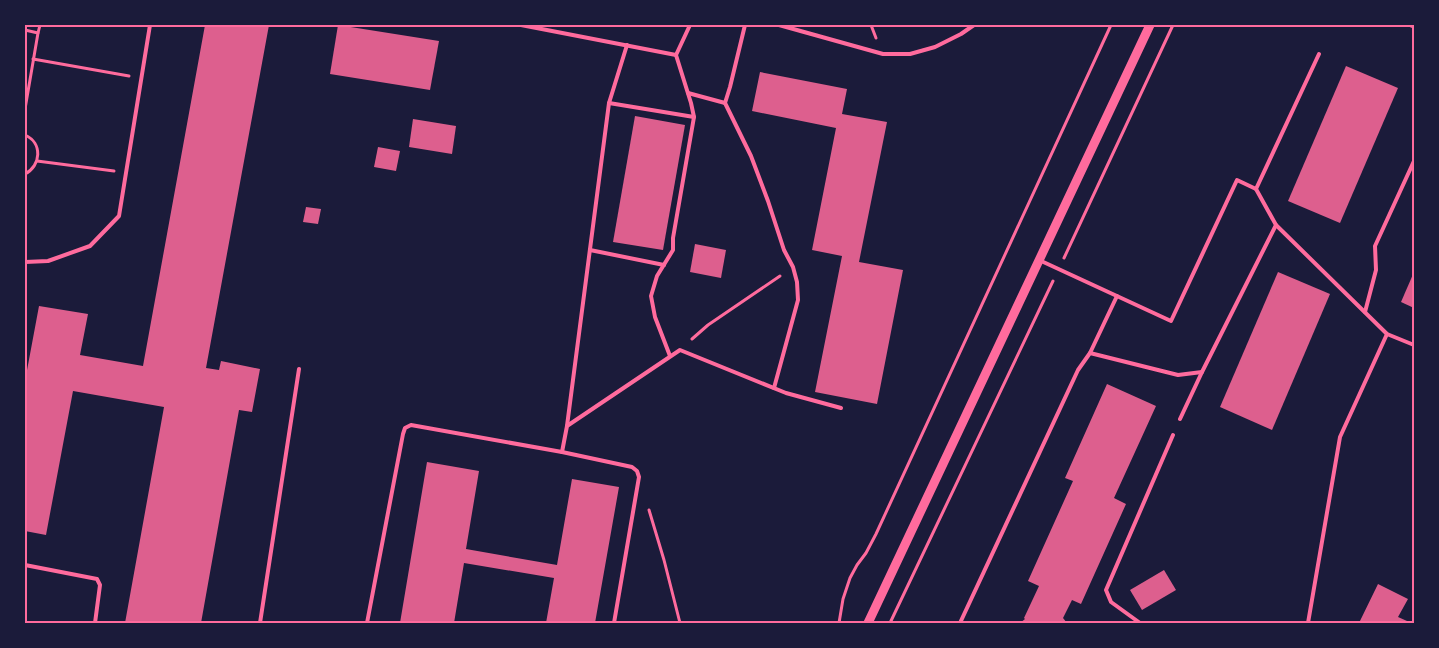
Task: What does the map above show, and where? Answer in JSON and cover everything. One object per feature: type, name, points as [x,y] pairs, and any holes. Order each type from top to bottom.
[{"type":"street","points":[[868,623],[1150,25]]},
{"type":"lane","points":[[25,262],[48,261],[90,246],[119,216],[150,25]]},
{"type":"lane","points":[[521,25],[676,55]]},
{"type":"lane","points":[[670,356],[655,317],[651,296],[657,276],[673,250],[673,238],[694,117],[676,55],[690,25]]},
{"type":"lane","points":[[745,25],[725,103],[751,156],[797,282],[798,300],[774,388]]},
{"type":"lane","points":[[779,25],[883,54],[910,54],[935,47],[974,25]]},
{"type":"lane","points":[[562,452],[609,103],[627,45]]},
{"type":"lane","points":[[1256,188],[1319,54]]},
{"type":"lane","points":[[688,93],[725,103]]},
{"type":"lane","points":[[609,103],[694,117]]},
{"type":"lane","points":[[1365,312],[1376,270],[1375,246],[1414,161]]},
{"type":"lane","points":[[1039,260],[1171,321],[1237,180],[1256,188],[1276,225],[1387,334],[1414,345]]},
{"type":"lane","points":[[1180,419],[1276,225]]},
{"type":"lane","points":[[590,250],[664,264]]},
{"type":"lane","points":[[960,623],[1078,370],[1090,353],[1118,296]]},
{"type":"lane","points":[[1308,623],[1340,437],[1387,334]]},
{"type":"lane","points":[[567,426],[680,350],[786,393],[841,408]]},
{"type":"lane","points":[[1090,353],[1178,375],[1202,372]]},
{"type":"lane","points":[[260,623],[299,369]]},
{"type":"lane","points":[[367,623],[403,434],[405,428],[411,424],[562,452],[632,467],[637,471],[639,476],[614,623]]},
{"type":"lane","points":[[1140,623],[1112,602],[1106,590],[1173,435]]},
{"type":"lane","points":[[25,565],[97,579],[100,585],[95,623]]},
{"type":"path","points":[[25,109],[40,25]]},
{"type":"path","points":[[839,623],[843,599],[850,578],[866,554],[876,534],[1111,25]]},
{"type":"path","points":[[890,623],[1173,25]]},
{"type":"path","points":[[1409,25],[1414,27]]},
{"type":"path","points":[[25,30],[38,33]]},
{"type":"path","points":[[34,59],[141,78]]},
{"type":"path","points":[[25,135],[30,137],[38,150],[34,168],[25,174]]},
{"type":"path","points":[[37,161],[126,173]]},
{"type":"path","points":[[680,350],[708,325],[793,267]]},
{"type":"path","points":[[639,476],[664,560],[680,623]]},
{"type":"building","points":[[205,25],[269,25],[206,368],[219,370],[221,361],[260,369],[252,412],[239,410],[201,623],[125,623],[164,407],[73,391],[46,535],[25,531],[25,381],[39,306],[88,314],[80,355],[143,366]]},
{"type":"building","points":[[338,25],[439,41],[430,90],[330,74]]},
{"type":"building","points":[[1346,66],[1398,88],[1340,223],[1288,201]]},
{"type":"building","points":[[760,72],[847,89],[842,114],[887,122],[859,262],[903,270],[877,404],[815,392],[842,256],[812,250],[836,128],[752,111]]},
{"type":"building","points":[[635,116],[685,125],[663,250],[613,242]]},
{"type":"building","points":[[413,119],[456,126],[452,154],[409,147]]},
{"type":"building","points":[[378,147],[400,151],[396,171],[374,167]]},
{"type":"building","points":[[306,207],[321,209],[318,224],[303,222]]},
{"type":"building","points":[[695,244],[726,250],[721,278],[690,272]]},
{"type":"building","points":[[1278,272],[1330,294],[1272,430],[1220,407]]},
{"type":"building","points":[[1414,272],[1414,308],[1401,302]]},
{"type":"building","points":[[1107,384],[1156,406],[1114,498],[1126,504],[1081,604],[1072,600],[1063,618],[1067,623],[1020,623],[1025,619],[1039,586],[1028,581],[1073,481],[1065,478]]},
{"type":"building","points":[[427,462],[479,471],[466,549],[557,565],[572,479],[619,487],[595,623],[546,623],[554,578],[464,563],[454,623],[400,623]]},
{"type":"building","points":[[1164,570],[1176,590],[1142,610],[1130,590]]},
{"type":"building","points":[[1378,584],[1408,599],[1398,617],[1407,621],[1406,623],[1359,623]]}]
